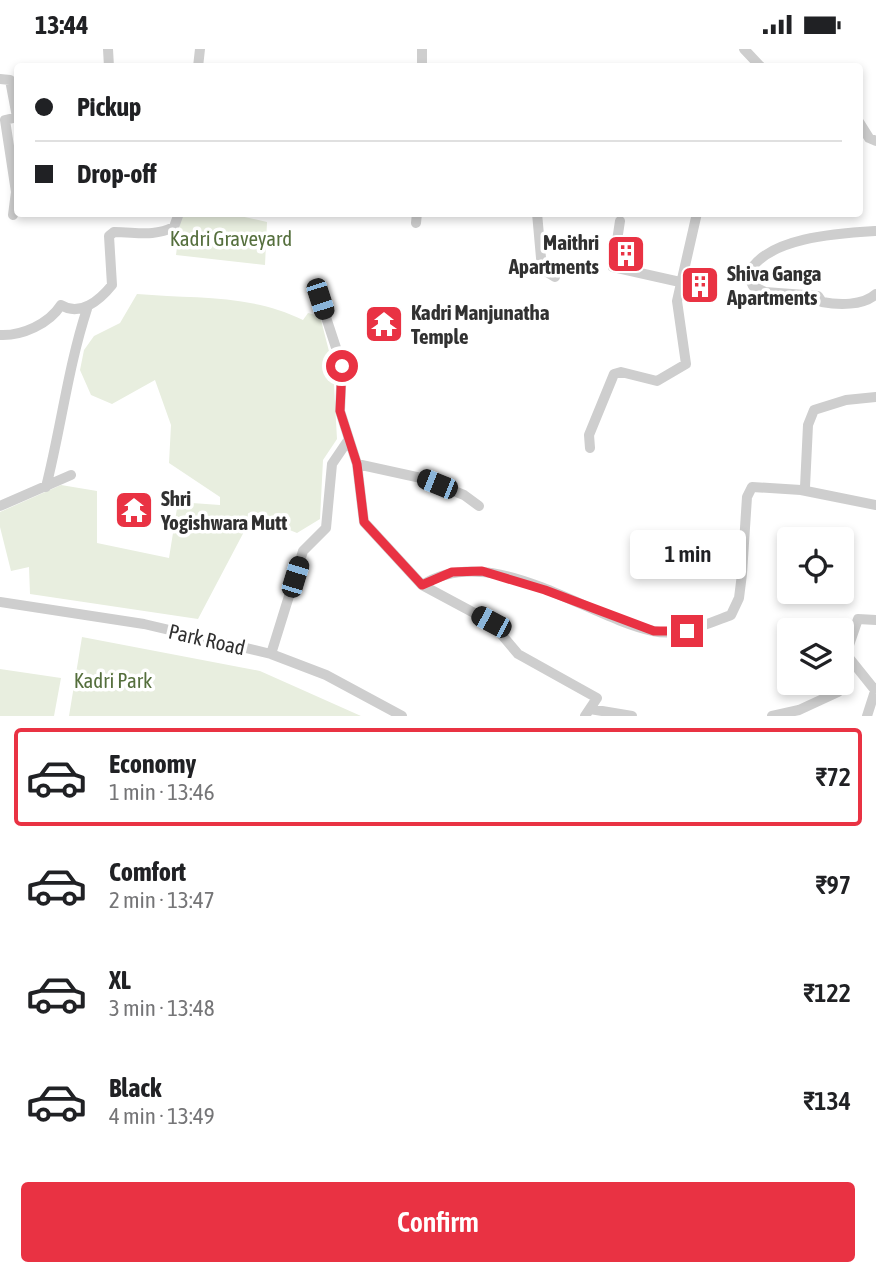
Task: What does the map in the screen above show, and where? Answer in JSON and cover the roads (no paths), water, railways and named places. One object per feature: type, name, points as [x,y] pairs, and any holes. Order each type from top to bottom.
[{"type":"street","points":[[744,49],[757,63]]},
{"type":"street","points":[[0,79],[10,80],[14,101]]},
{"type":"street","points":[[14,118],[5,120],[14,179]]},
{"type":"street","points":[[863,128],[869,138],[876,141]]},
{"type":"street","points":[[13,215],[14,207]]},
{"type":"street","points":[[46,487],[58,440],[67,381],[87,309],[112,285],[109,236],[114,232],[163,232],[174,226],[177,217]]},
{"type":"street","points":[[537,217],[542,269],[555,277]]},
{"type":"street","points":[[590,448],[589,435],[614,374],[621,372],[657,381],[686,364],[676,307],[696,217]]},
{"type":"street","points":[[620,221],[613,267],[680,282]]},
{"type":"street","points":[[876,231],[838,233],[798,241],[767,254],[752,265],[748,275],[753,286],[765,292],[818,296],[822,302],[832,304],[860,302],[876,294]]},
{"type":"street","points":[[320,299],[342,366],[340,411],[357,464],[364,522],[422,585],[491,622],[518,654],[597,698],[588,712],[632,716]]},
{"type":"street","points":[[0,335],[16,335],[54,316],[61,305],[69,310],[87,309]]},
{"type":"street","points":[[801,489],[805,487],[808,425],[814,410],[846,400],[876,397]]},
{"type":"street","points":[[271,654],[303,551],[326,528],[332,464],[349,439]]},
{"type":"street","points":[[357,464],[421,478],[464,495],[479,506]]},
{"type":"street","points":[[0,506],[71,475]]},
{"type":"street","points":[[422,585],[452,572],[482,571],[545,590],[654,631],[687,631],[731,615],[739,599],[747,497],[752,487],[801,489],[859,504],[876,505]]},
{"type":"street","name":"Park Road","points":[[0,602],[144,624],[271,654],[326,675],[402,716]]},
{"type":"street","points":[[867,716],[875,689],[846,654],[858,619],[876,620]]},
{"type":"street","points":[[772,716],[799,710],[832,695]]},
{"type":"place","name":"Maithri Apartments","points":[[626,254]]},
{"type":"place","name":"Shiva Ganga Apartments","points":[[700,285]]},
{"type":"place","name":"Kadri Manjunatha Temple","points":[[384,324]]},
{"type":"place","name":"Shri Yogishwara Mutt","points":[[134,510]]},
{"type":"park label","name":"Kadri Graveyard","points":[[231,238]]},
{"type":"park label","name":"Kadri Park","points":[[113,680]]}]
